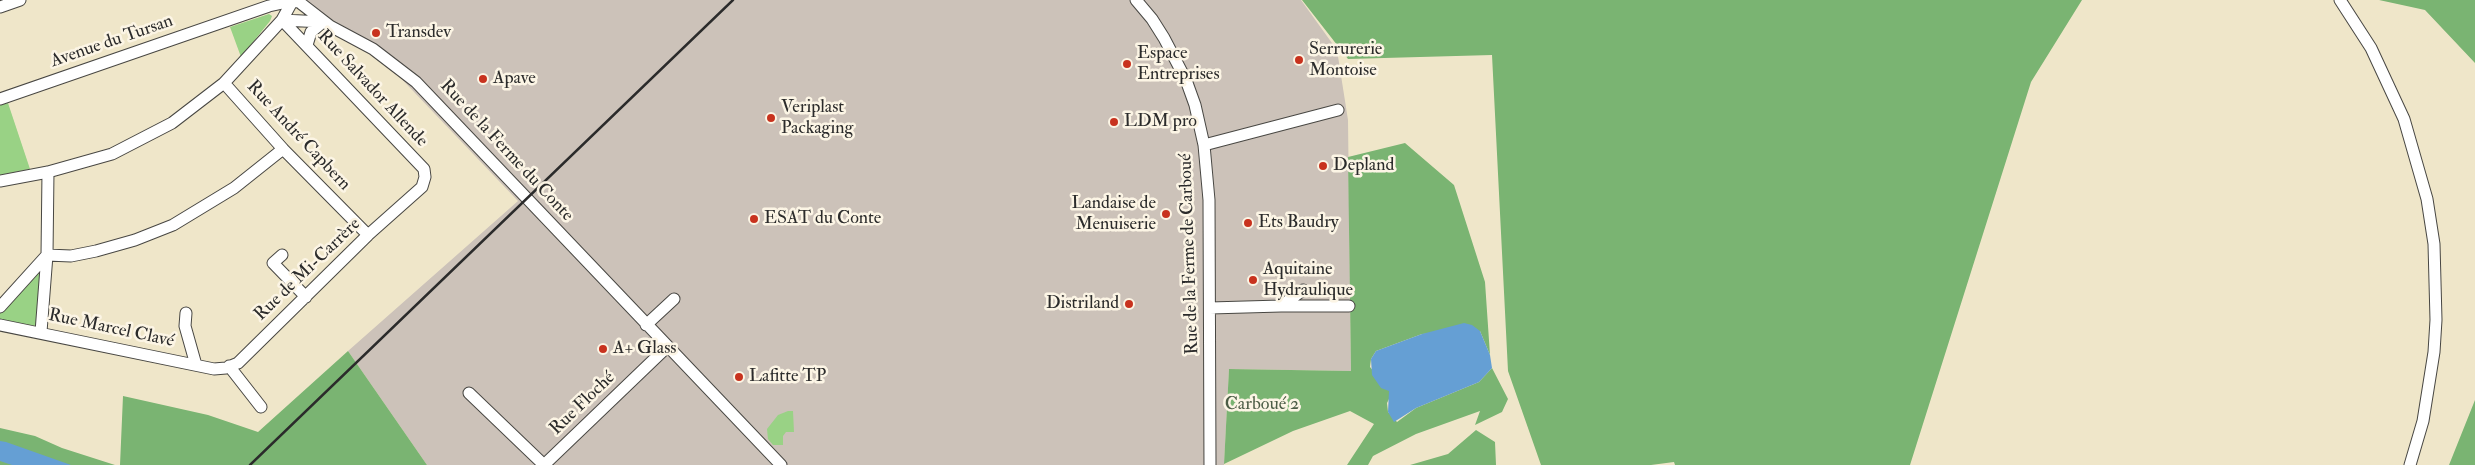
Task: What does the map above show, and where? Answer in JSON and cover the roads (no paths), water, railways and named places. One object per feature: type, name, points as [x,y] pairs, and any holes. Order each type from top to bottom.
[{"type":"street","points":[[0,7],[20,0]]},
{"type":"street","points":[[0,181],[48,172],[112,154],[137,143],[172,123],[224,83],[282,20],[292,0]]},
{"type":"street","name":"Rue de la Ferme du Conte","points":[[292,0],[299,2],[323,22],[373,49],[416,82],[646,326],[781,465]]},
{"type":"street","name":"Avenue du Tursan","points":[[0,99],[269,6],[292,0]]},
{"type":"street","points":[[306,0],[312,14]]},
{"type":"street","name":"Rue de la Ferme de Carboué","points":[[1136,0],[1156,25],[1186,80],[1204,145],[1209,200],[1210,465]]},
{"type":"street","points":[[2340,0],[2371,48],[2404,120],[2427,198],[2434,244],[2436,320],[2434,352],[2423,421],[2410,465]]},
{"type":"street","name":"Rue de la Ferme du Conte","points":[[282,20],[323,22]]},
{"type":"street","name":"Rue Salvador Allende","points":[[282,20],[424,169],[425,177],[422,186]]},
{"type":"street","points":[[307,45],[311,32],[323,22]]},
{"type":"street","name":"Rue André Capbern","points":[[224,83],[283,149],[368,235]]},
{"type":"street","points":[[1204,145],[1338,110]]},
{"type":"street","points":[[47,255],[71,256],[96,251],[135,240],[172,225],[234,188],[283,149]]},
{"type":"street","points":[[41,332],[47,255],[48,172]]},
{"type":"street","name":"Rue de Mi-Carrère","points":[[214,369],[238,363],[368,235],[422,186]]},
{"type":"street","points":[[0,307],[47,255]]},
{"type":"street","points":[[282,255],[273,263],[306,297]]},
{"type":"street","points":[[1281,306],[1304,290]]},
{"type":"street","points":[[646,326],[674,299]]},
{"type":"street","points":[[1210,308],[1349,306]]},
{"type":"street","points":[[186,313],[185,326],[196,365]]},
{"type":"street","name":"Rue Marcel Clavé","points":[[0,325],[214,369]]},
{"type":"street","name":"Rue Floché","points":[[544,465],[667,348]]},
{"type":"street","points":[[229,366],[261,406]]},
{"type":"street","points":[[469,393],[544,465]]},
{"type":"street","points":[[764,465],[772,456]]},
{"type":"water","points":[[1464,323],[1472,325],[1480,331],[1490,355],[1492,368],[1479,382],[1416,408],[1394,422],[1388,412],[1389,391],[1381,388],[1372,375],[1371,359],[1376,351],[1422,334]]},
{"type":"water","points":[[0,441],[71,465],[12,465],[0,461]]},
{"type":"railway","points":[[250,465],[733,0]]},
{"type":"place","name":"Transdev","points":[[376,33]]},
{"type":"place","name":"Serrurerie Montoise","points":[[1299,60]]},
{"type":"place","name":"Espace Entreprises","points":[[1127,64]]},
{"type":"place","name":"Apave","points":[[483,79]]},
{"type":"place","name":"Veriplast Packaging","points":[[771,118]]},
{"type":"place","name":"LDM pro","points":[[1114,122]]},
{"type":"place","name":"Depland","points":[[1323,166]]},
{"type":"place","name":"Landaise de Menuiserie","points":[[1166,214]]},
{"type":"place","name":"ESAT du Conte","points":[[754,219]]},
{"type":"place","name":"Ets Baudry","points":[[1248,223]]},
{"type":"place","name":"Aquitaine Hydraulique","points":[[1253,280]]},
{"type":"place","name":"Distriland","points":[[1129,304]]},
{"type":"place","name":"A+ Glass","points":[[603,349]]},
{"type":"place","name":"Lafitte TP","points":[[739,377]]},
{"type":"park label","name":"Carboué 2","points":[[1262,405]]}]
